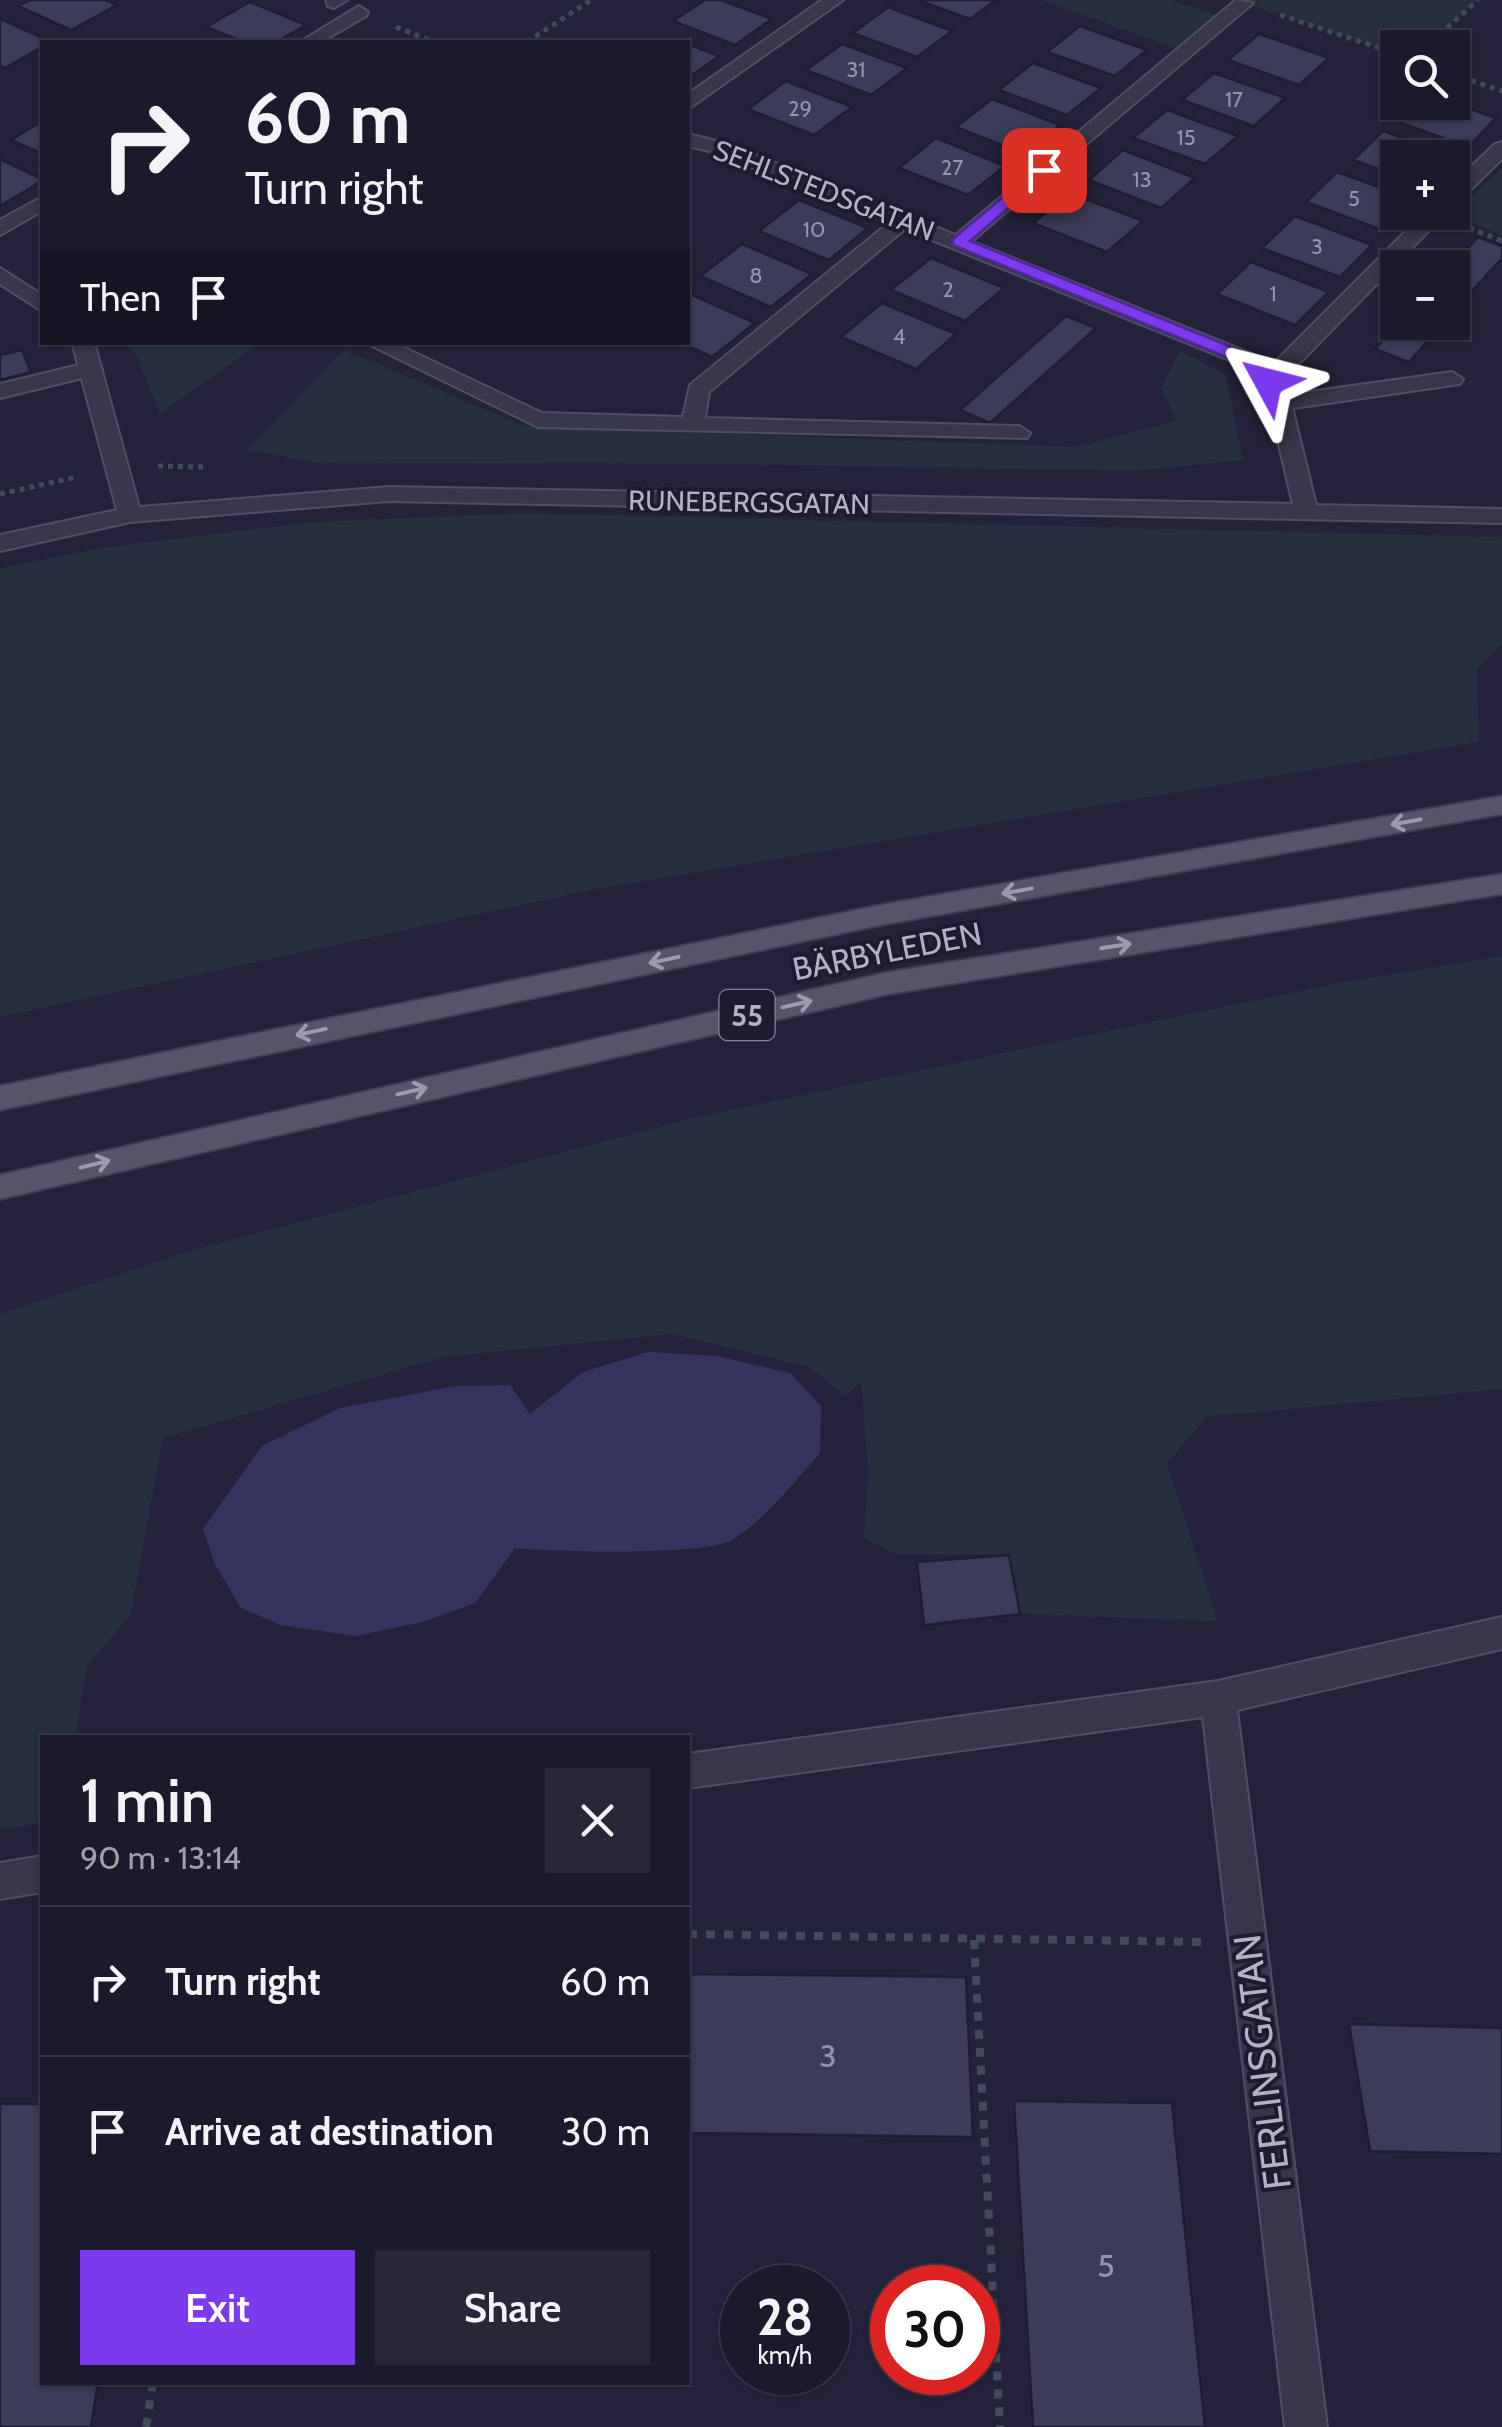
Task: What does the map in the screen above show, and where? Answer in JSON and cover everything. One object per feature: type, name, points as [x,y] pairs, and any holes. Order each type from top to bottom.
[{"type":"main road","name":"BÄRBYLEDEN","points":[[0,1098],[881,915],[1502,805]]},
{"type":"main road","name":"BÄRBYLEDEN","points":[[0,1187],[889,983],[1502,884]]},
{"type":"street","points":[[690,102],[834,0]]},
{"type":"street","points":[[959,242],[1244,3]]},
{"type":"street","points":[[312,40],[359,12]]},
{"type":"street","name":"SEHLSTEDSGATAN","points":[[690,140],[721,148],[904,220],[1257,364],[1280,403],[1307,514]]},
{"type":"street","points":[[1470,180],[1502,148]]},
{"type":"street","points":[[0,229],[40,204]]},
{"type":"street","points":[[693,424],[698,390],[904,220]]},
{"type":"street","points":[[1268,382],[1420,230]]},
{"type":"street","points":[[0,274],[40,304]]},
{"type":"street","points":[[84,345],[130,514]]},
{"type":"street","points":[[380,345],[538,420],[1019,433]]},
{"type":"street","points":[[0,392],[91,370]]},
{"type":"street","points":[[1280,403],[1452,379]]},
{"type":"street","name":"RUNEBERGSGATAN","points":[[0,544],[130,514],[389,494],[1502,516]]},
{"type":"street","points":[[690,1771],[1218,1698],[1502,1633]]},
{"type":"street","name":"FERLINSGATAN","points":[[1218,1698],[1306,2427]]},
{"type":"street","points":[[0,1881],[40,1874]]},
{"type":"path","points":[[530,40],[591,0]]},
{"type":"path","points":[[1445,30],[1478,0]]},
{"type":"path","points":[[1244,3],[1380,48]]},
{"type":"path","points":[[1470,80],[1502,91]]},
{"type":"path","points":[[0,494],[119,468]]},
{"type":"path","points":[[690,1934],[1248,1942]]},
{"type":"path","points":[[974,1940],[1000,2427]]},
{"type":"path","points":[[146,2427],[152,2385]]},
{"type":"shaded area","points":[[1041,0],[1172,0],[1226,19],[1186,52]]},
{"type":"shaded area","points":[[1236,0],[1478,0],[1444,30],[1380,30],[1380,48]]},
{"type":"shaded area","points":[[1502,168],[1502,236],[1470,222],[1470,198]]},
{"type":"shaded area","points":[[128,345],[257,345],[160,414],[137,357]]},
{"type":"shaded area","points":[[344,350],[525,426],[1075,447],[1177,421],[1161,389],[1180,350],[1226,375],[1243,460],[1134,471],[733,464],[318,463],[247,450]]},
{"type":"shaded area","points":[[523,513],[1502,537],[1502,644],[1477,669],[1479,742],[596,889],[0,1017],[0,568],[100,548],[314,522]]},
{"type":"shaded area","points":[[1502,956],[1502,1389],[1206,1417],[1167,1464],[1218,1621],[1020,1614],[1008,1555],[896,1554],[864,1538],[868,1472],[861,1382],[845,1396],[809,1367],[672,1334],[444,1357],[163,1438],[131,1614],[87,1666],[75,1735],[40,1735],[40,1823],[0,1829],[0,1314],[196,1249],[697,1117],[1338,983]]},
{"type":"shaded area","points":[[648,1352],[717,1356],[790,1373],[821,1406],[820,1453],[768,1511],[732,1540],[661,1551],[515,1548],[475,1603],[423,1622],[355,1636],[281,1625],[241,1608],[215,1564],[203,1529],[262,1446],[340,1408],[456,1386],[510,1385],[530,1414],[583,1372]]},
{"type":"building","points":[[30,0],[106,0],[117,5],[71,30],[18,6]]},
{"type":"building","points":[[705,0],[721,0],[772,19],[735,45],[673,21]]},
{"type":"building","points":[[917,0],[996,0],[970,19]]},
{"type":"building","points":[[250,2],[306,25],[280,40],[238,40],[206,27]]},
{"type":"building","points":[[888,7],[952,31],[917,57],[853,33]]},
{"type":"building","points":[[0,19],[47,40],[40,40],[40,48],[5,68],[0,66]]},
{"type":"building","points":[[1080,26],[1147,50],[1115,76],[1047,52]]},
{"type":"building","points":[[1259,34],[1329,58],[1299,85],[1228,60]]},
{"type":"building","points":[[842,44],[907,68],[871,95],[806,70]]},
{"type":"building","points":[[690,45],[719,56],[690,77]]},
{"type":"building","points":[[1033,63],[1101,88],[1067,115],[999,90]]},
{"type":"building","points":[[1214,73],[1285,98],[1254,126],[1182,100]]},
{"type":"building","points":[[786,81],[852,107],[814,135],[748,109]]},
{"type":"building","points":[[992,99],[1060,125],[1025,154],[956,127]]},
{"type":"building","points":[[1470,109],[1496,118],[1470,145],[1470,140],[1449,140],[1393,120],[1470,120]]},
{"type":"building","points":[[1167,110],[1238,136],[1205,164],[1133,138]]},
{"type":"building","points":[[40,122],[40,153],[11,140]]},
{"type":"building","points":[[1383,131],[1408,140],[1380,140],[1380,170],[1353,160]]},
{"type":"building","points":[[936,138],[1005,166],[968,195],[899,168]]},
{"type":"building","points":[[1123,150],[1195,178],[1161,208],[1089,180]]},
{"type":"building","points":[[0,159],[40,178],[40,182],[0,206]]},
{"type":"building","points":[[1337,172],[1380,188],[1380,229],[1306,202]]},
{"type":"building","points":[[1070,193],[1143,221],[1107,252],[1033,223]]},
{"type":"building","points":[[799,200],[868,228],[829,260],[759,231]]},
{"type":"building","points":[[1295,216],[1372,245],[1340,277],[1262,248]]},
{"type":"building","points":[[1478,237],[1502,246],[1502,258],[1470,293],[1470,250],[1466,250]]},
{"type":"building","points":[[742,244],[812,274],[771,307],[700,276]]},
{"type":"building","points":[[931,258],[1004,288],[965,321],[891,290]]},
{"type":"building","points":[[1251,262],[1329,292],[1295,325],[1217,294]]},
{"type":"building","points":[[690,294],[755,323],[712,357],[686,345],[690,345]]},
{"type":"building","points":[[882,303],[956,334],[916,369],[841,337]]},
{"type":"building","points":[[1066,316],[1096,328],[990,423],[960,410]]},
{"type":"building","points":[[1383,340],[1428,340],[1409,362],[1375,349]]},
{"type":"building","points":[[22,350],[31,372],[0,380],[0,355]]},
{"type":"building","points":[[1009,1555],[1020,1614],[924,1625],[917,1562]]},
{"type":"building","points":[[690,1974],[966,1977],[973,2137],[690,2133]]},
{"type":"building","points":[[1349,2024],[1502,2028],[1502,2154],[1370,2151]]},
{"type":"building","points":[[1014,2101],[1172,2103],[1205,2427],[1033,2427]]},
{"type":"building","points":[[0,2104],[40,2104],[40,2385],[98,2385],[91,2427],[0,2427]]},
{"type":"route","points":[[1044,170],[959,242],[1257,364],[1268,382]]}]
